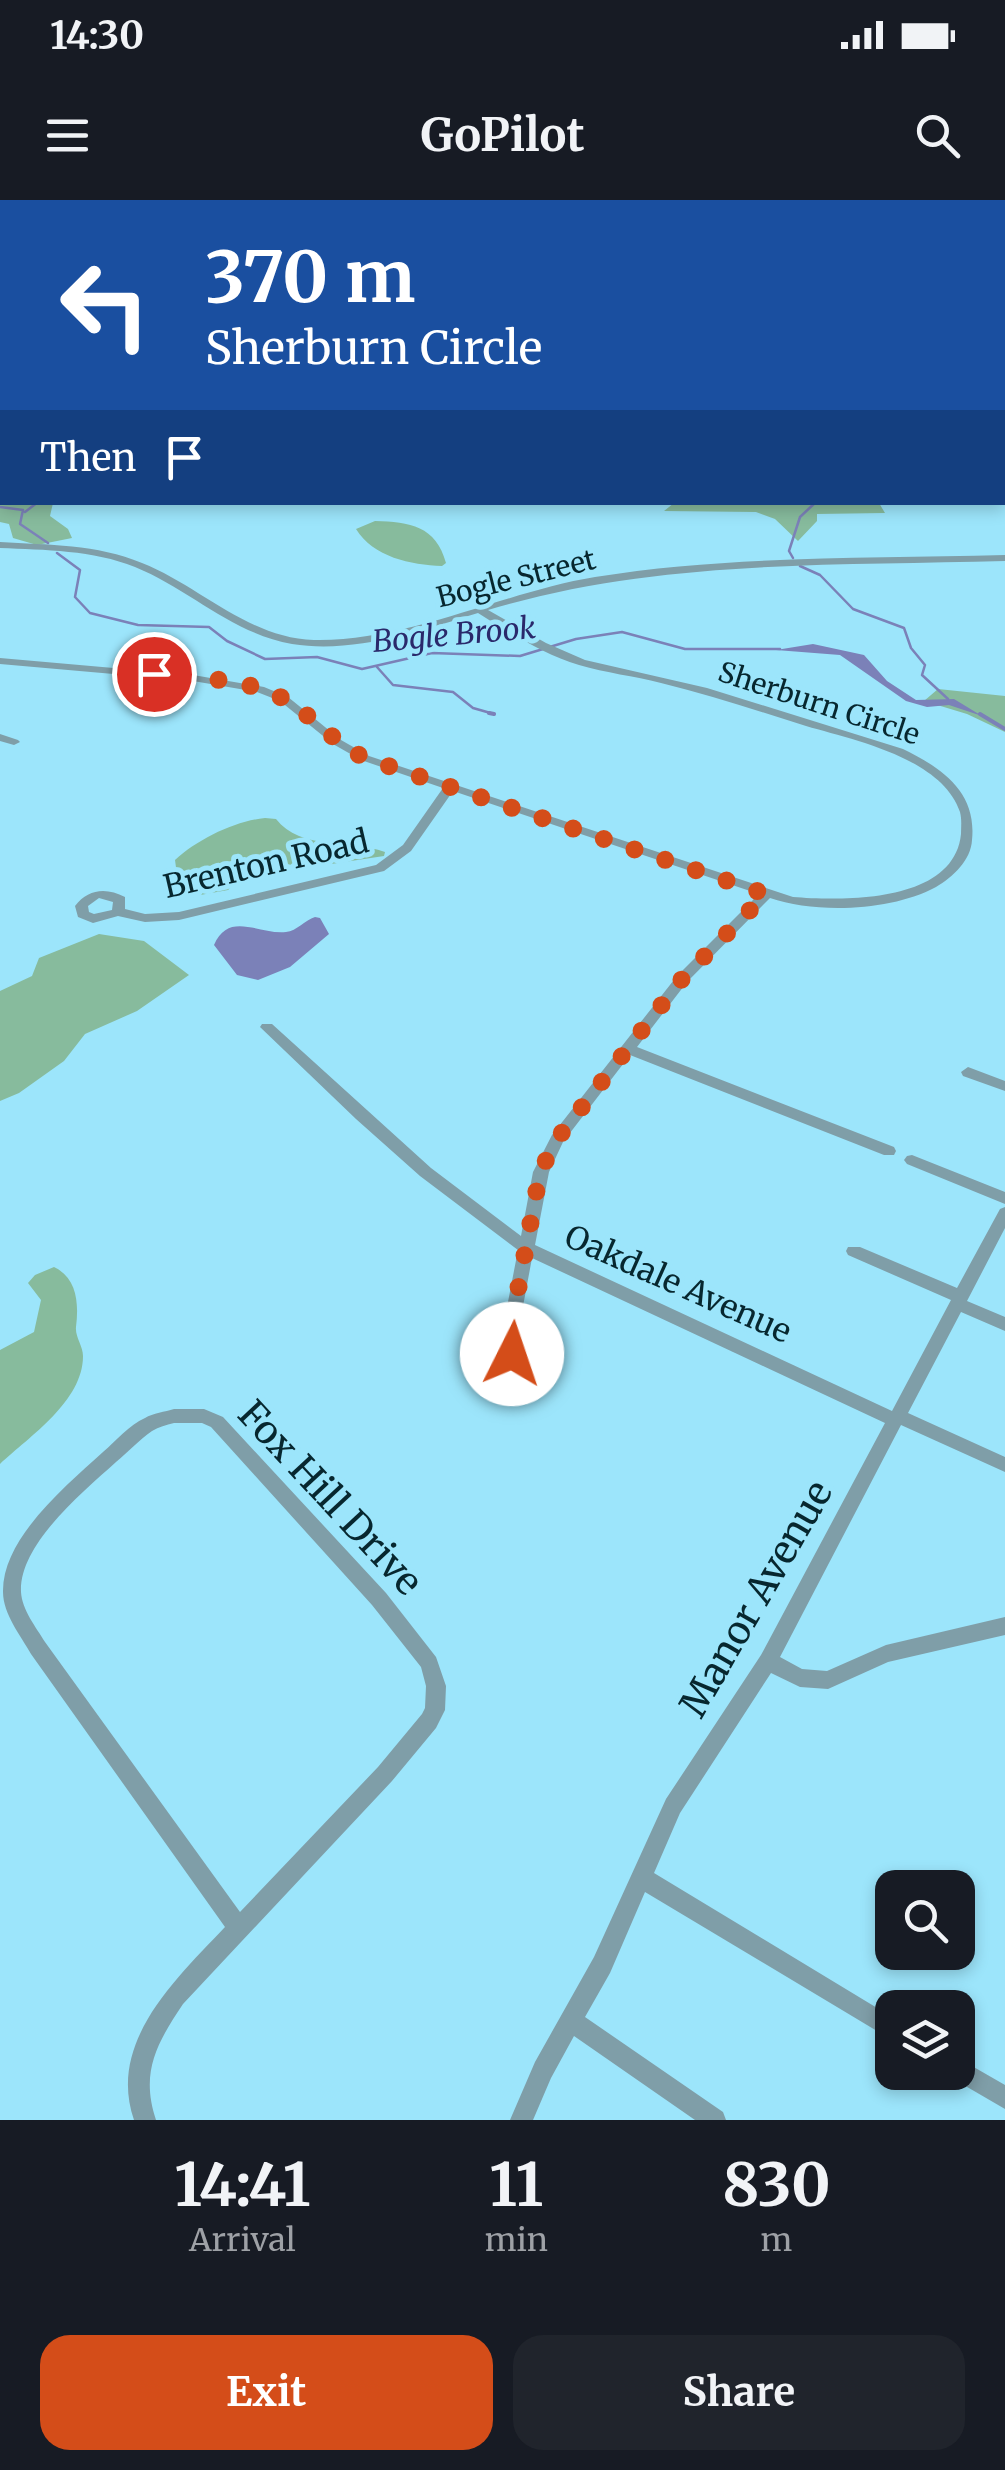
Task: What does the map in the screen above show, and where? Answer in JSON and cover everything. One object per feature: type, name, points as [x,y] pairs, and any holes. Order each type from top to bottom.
[{"type":"street","name":"Bogle Street","points":[[0,545],[88,551],[121,559],[163,576],[255,630],[288,641],[355,640],[608,578],[776,562],[1005,558]]},
{"type":"street","name":"Sherburn Circle","points":[[0,661],[192,678],[260,689],[284,699],[351,751],[766,894],[810,903],[849,904],[890,898],[930,885],[958,862],[968,841],[968,818],[960,798],[924,765],[899,752],[684,686],[590,664],[557,652],[480,610]]},
{"type":"street","points":[[0,737],[14,742]]},
{"type":"street","name":"Brenton Road","points":[[118,912],[145,918],[191,914],[380,868],[407,848],[450,787]]},
{"type":"street","points":[[524,1390],[512,1354],[510,1333],[529,1248],[540,1172],[626,1048],[704,953],[766,894]]},
{"type":"street","name":"Oakdale Avenue","points":[[267,1027],[369,1124],[496,1228],[529,1248],[1005,1465]]},
{"type":"street","points":[[626,1048],[888,1151]]},
{"type":"street","points":[[968,1072],[1005,1086]]},
{"type":"street","points":[[912,1160],[1005,1198]]},
{"type":"street","name":"Manor Avenue","points":[[521,2120],[673,1806],[768,1660],[1005,1213]]},
{"type":"street","points":[[854,1250],[1005,1324]]},
{"type":"street","name":"Fox Hill Drive","points":[[145,2120],[137,2078],[147,2038],[174,1996],[386,1774],[429,1721],[435,1710],[436,1686],[429,1662],[389,1612],[236,1439],[204,1416],[174,1416],[150,1424],[134,1435],[40,1527],[15,1564],[12,1590],[15,1605],[38,1648],[237,1926]]},
{"type":"street","points":[[768,1660],[800,1678],[828,1680],[886,1654],[1005,1626]]},
{"type":"street","points":[[640,1877],[875,2019]]},
{"type":"street","points":[[572,2021],[716,2120]]},
{"type":"street","points":[[975,2079],[1005,2098]]},
{"type":"green space","points":[[0,505],[53,505],[50,516],[68,529],[72,538],[37,545],[13,538],[9,524],[0,522]]},
{"type":"green space","points":[[672,505],[880,505],[885,513],[817,514],[817,521],[798,541],[775,519],[756,512],[664,511]]},
{"type":"green space","points":[[375,521],[420,528],[436,541],[446,563],[418,564],[383,553],[356,529]]},
{"type":"green space","points":[[938,689],[1005,696],[1005,732],[967,714],[924,701]]},
{"type":"green space","points":[[265,818],[276,819],[299,836],[371,848],[385,852],[384,856],[331,864],[263,865],[228,890],[189,897],[178,882],[175,860],[217,832]]},
{"type":"green space","points":[[99,934],[144,941],[189,975],[137,1011],[85,1034],[64,1061],[19,1093],[0,1101],[0,991],[32,976],[39,958]]},
{"type":"green space","points":[[54,1267],[68,1278],[75,1292],[76,1331],[83,1356],[81,1372],[65,1403],[0,1464],[0,1350],[34,1332],[41,1300],[28,1283],[35,1275]]},
{"type":"water","points":[[813,644],[864,655],[887,681],[916,700],[954,699],[982,716],[949,705],[927,707],[906,701],[840,655],[776,650]]},
{"type":"water","points":[[320,918],[329,934],[290,967],[258,980],[237,975],[214,945],[220,935],[236,926],[286,932]]},
{"type":"waterway","points":[[25,512],[34,505]]},
{"type":"waterway","points":[[793,558],[789,551],[800,517],[813,505]]},
{"type":"waterway","name":"Bogle Brook","points":[[0,507],[23,510],[20,524],[48,543]]},
{"type":"waterway","name":"Bogle Brook","points":[[57,553],[80,570],[75,597],[90,613],[138,625],[209,627],[227,641],[265,659],[317,657],[362,669],[432,653],[520,656],[576,639],[622,632],[685,649],[780,649]]},
{"type":"waterway","points":[[800,566],[820,575],[853,609],[904,628],[911,648],[925,665],[922,675],[948,699]]},
{"type":"waterway","points":[[377,667],[393,685],[453,692],[473,708],[494,714],[489,713]]},
{"type":"waterway","name":"Bogle Brook","points":[[980,714],[1005,729]]},
{"type":"route","points":[[154,674],[220,681],[273,694],[365,758],[766,894],[704,953],[557,1139],[540,1172],[529,1248],[510,1333],[512,1354]]}]
